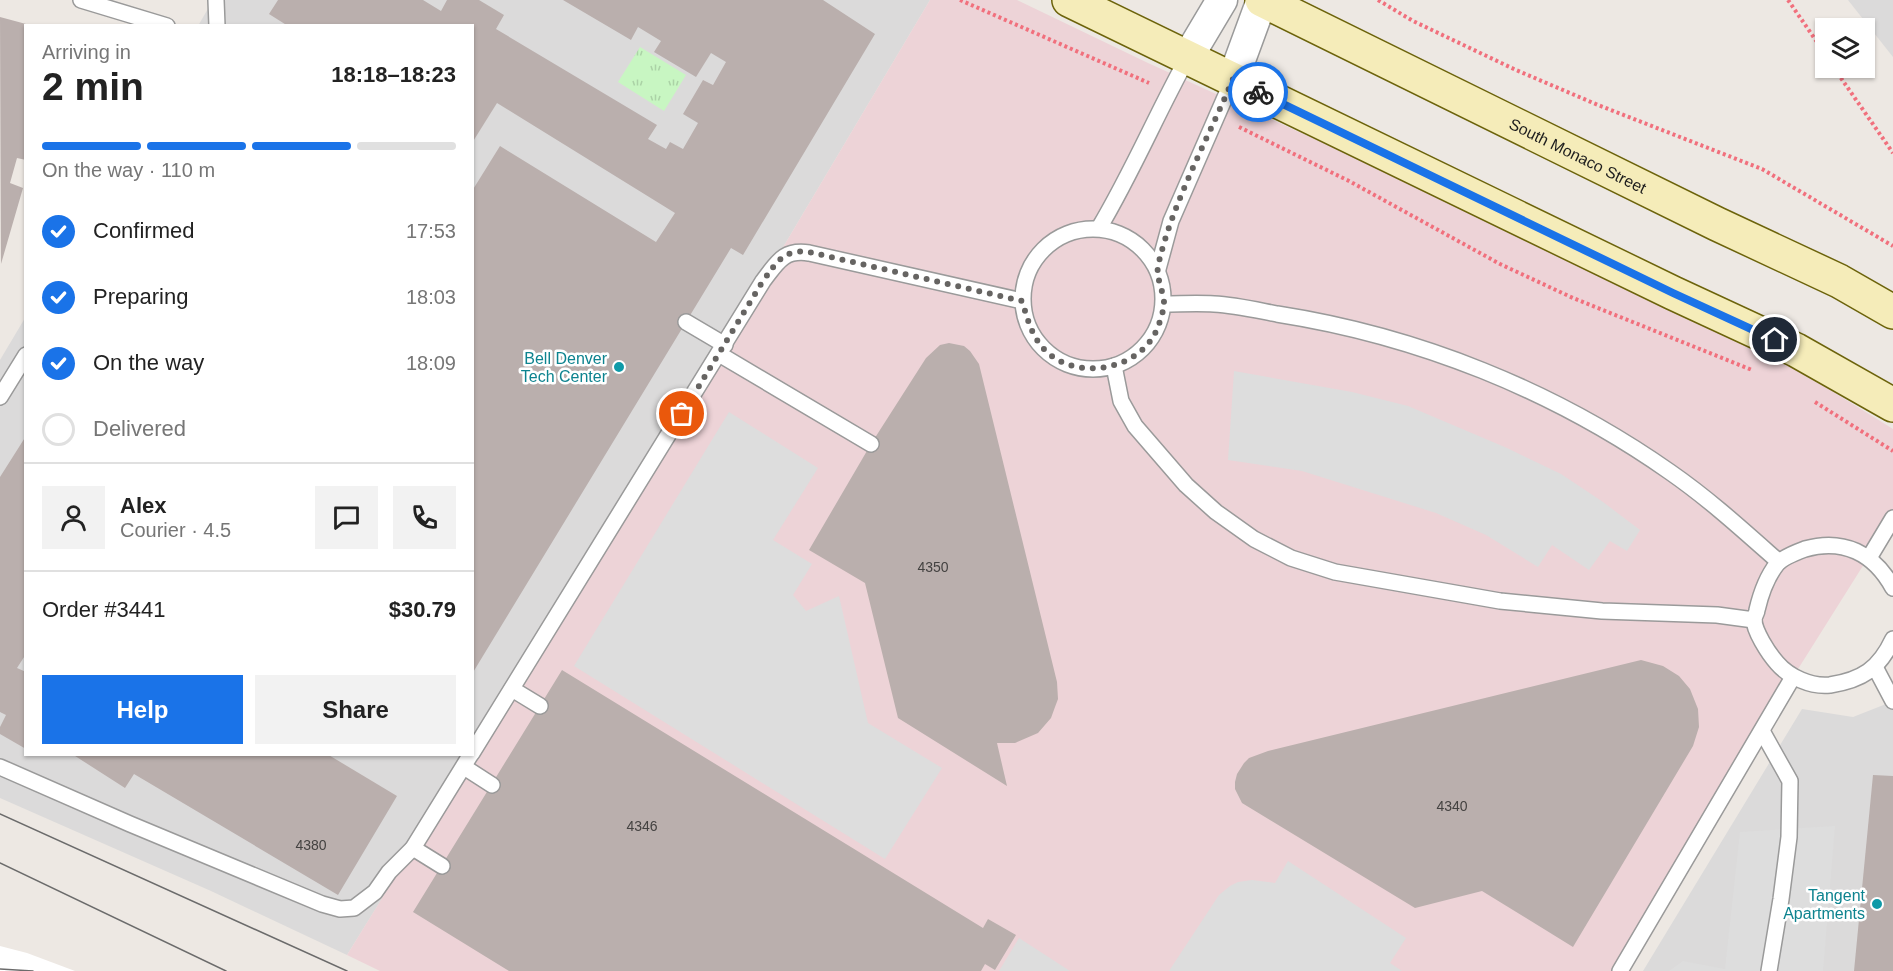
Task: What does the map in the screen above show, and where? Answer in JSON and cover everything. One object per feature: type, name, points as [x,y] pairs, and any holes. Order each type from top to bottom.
[{"type":"main road","points":[[1069,0],[1662,288],[1796,350],[1893,405]]},
{"type":"main road","name":"South Monaco Street","points":[[1262,0],[1717,224],[1839,280],[1893,312]]},
{"type":"street","points":[[1188,57],[1221,0]]},
{"type":"street","points":[[1233,79],[1262,0]]},
{"type":"lane","points":[[81,0],[160,24]]},
{"type":"lane","points":[[216,0],[217,24]]},
{"type":"lane","points":[[1099,228],[1117,198],[1188,57]]},
{"type":"lane","points":[[1158,269],[1171,221],[1233,79]]},
{"type":"lane","points":[[1099,228],[1128,238],[1147,253],[1158,269],[1164,304],[1157,330],[1142,350],[1114,366],[1088,369],[1070,366],[1048,353],[1030,329],[1022,301],[1031,266],[1040,253],[1059,238],[1079,230],[1099,228]]},
{"type":"lane","points":[[474,750],[763,281],[778,261],[792,252],[809,252],[1022,301]]},
{"type":"lane","points":[[1164,304],[1216,304],[1296,317],[1372,333],[1457,360],[1532,390],[1607,431],[1671,472],[1725,514],[1779,562]]},
{"type":"lane","points":[[686,322],[722,349],[871,444]]},
{"type":"lane","points":[[0,397],[24,358]]},
{"type":"lane","points":[[1114,366],[1121,401],[1135,426],[1186,485],[1216,512],[1254,539],[1291,558],[1335,572],[1500,601],[1602,611],[1717,615],[1754,620]]},
{"type":"lane","points":[[1869,558],[1893,518]]},
{"type":"lane","points":[[1893,588],[1887,577],[1869,558],[1850,548],[1834,544],[1819,545],[1798,551],[1779,562],[1764,585],[1754,620],[1770,655],[1782,669],[1793,677],[1813,684],[1848,682],[1863,676],[1885,655],[1893,639]]},
{"type":"lane","points":[[1875,667],[1893,701]]},
{"type":"lane","points":[[1620,971],[1793,677]]},
{"type":"lane","points":[[512,689],[540,706]]},
{"type":"lane","points":[[1762,730],[1790,781],[1789,837],[1769,971]]},
{"type":"lane","points":[[0,767],[205,856],[322,904],[340,909],[354,908],[365,901],[375,892],[389,872],[414,848],[469,758],[492,784]]},
{"type":"lane","points":[[414,848],[442,866]]},
{"type":"path","points":[[960,0],[1169,92]]},
{"type":"path","points":[[1378,0],[1413,21],[1516,70],[1598,105],[1762,169],[1893,246]]},
{"type":"path","points":[[1788,0],[1815,39]]},
{"type":"path","points":[[1841,78],[1893,153]]},
{"type":"path","points":[[1217,117],[1349,181],[1500,264],[1573,298],[1757,372]]},
{"type":"path","points":[[1808,398],[1893,451]]},
{"type":"shaded area","name":"Bell Denver Tech Center","points":[[213,0],[930,0],[763,281],[474,751],[474,24],[199,24]]},
{"type":"shaded area","points":[[930,0],[1017,0],[1354,157],[1801,372],[1893,429],[1893,518],[1793,677],[1620,971],[380,971],[347,955],[470,756],[474,756],[474,749],[763,281]]},
{"type":"shaded area","points":[[1848,0],[1893,0],[1893,57],[1875,34],[1875,18],[1862,18]]},
{"type":"shaded area","points":[[24,320],[24,756],[470,756],[347,955],[211,891],[0,798],[0,360]]},
{"type":"shaded area","points":[[1234,371],[1352,392],[1408,406],[1507,448],[1561,474],[1640,530],[1627,551],[1610,541],[1589,570],[1552,545],[1538,567],[1486,535],[1436,513],[1302,471],[1228,460]]},
{"type":"shaded area","points":[[729,412],[818,468],[773,540],[812,564],[793,595],[806,611],[839,596],[868,723],[942,768],[885,859],[574,666]]},
{"type":"shaded area","name":"Tangent Apartments","points":[[1893,699],[1893,971],[1643,971],[1802,709],[1853,717]]},
{"type":"shaded area","points":[[1835,826],[1823,971],[1669,971],[1683,961],[1725,969],[1740,832]]},
{"type":"shaded area","points":[[1288,861],[1406,938],[1390,963],[1402,971],[1169,971],[1219,895],[1238,882],[1252,880],[1275,883]]},
{"type":"shaded area","points":[[1019,938],[1070,971],[999,971]]},
{"type":"green space","points":[[640,47],[686,75],[664,111],[618,82]]},
{"type":"pier","points":[[0,946],[27,953],[75,971],[0,971]]},
{"type":"building","name":"Bell Denver Tech Center","points":[[278,0],[423,0],[441,11],[447,0],[479,0],[504,15],[496,29],[657,125],[648,139],[666,149],[670,142],[683,149],[698,123],[683,114],[703,80],[713,85],[726,62],[711,53],[696,77],[654,52],[661,41],[638,27],[631,40],[563,0],[823,0],[875,34],[743,255],[731,248],[474,671],[474,188],[500,146],[656,242],[675,213],[497,103],[474,140],[474,24],[285,24],[269,14]]},
{"type":"building","points":[[0,17],[26,24],[24,24],[24,160],[17,158],[10,183],[23,188],[1,264]]},
{"type":"building","points":[[949,343],[964,346],[979,364],[1057,682],[1058,699],[1051,718],[1038,733],[1015,743],[997,743],[1007,786],[898,718],[865,583],[809,550],[871,444],[926,358],[940,345]]},
{"type":"building","points":[[24,439],[24,657],[17,668],[24,671],[24,748],[0,734],[0,727],[6,715],[0,712],[0,477]]},
{"type":"building","points":[[1641,660],[1663,666],[1679,676],[1690,689],[1698,709],[1699,727],[1693,746],[1573,947],[1482,891],[1415,908],[1242,803],[1235,789],[1237,774],[1244,763],[1249,758],[1268,751]]},
{"type":"building","points":[[562,670],[983,928],[988,919],[1016,935],[995,970],[985,964],[981,971],[509,971],[413,912]]},
{"type":"building","points":[[75,756],[330,756],[397,796],[338,895],[134,774],[125,788]]},
{"type":"building","name":"Tangent Apartments","points":[[1873,775],[1893,776],[1893,971],[1854,971]]},
{"type":"tram line","points":[[0,814],[347,971]]},
{"type":"tram line","points":[[0,863],[226,971]]},
{"type":"tram line","points":[[0,969],[33,971]]},
{"type":"way so far","points":[[682,414],[763,281],[778,261],[792,252],[799,251],[1022,301],[1030,329],[1048,353],[1070,366],[1088,369],[1114,366],[1142,350],[1157,330],[1164,304],[1158,269],[1171,221],[1233,79],[1258,92]]},
{"type":"place","name":"Bell Denver Tech Center","points":[[619,367]]},
{"type":"place","name":"Tangent Apartments","points":[[1877,904]]},
{"type":"route","points":[[1258,92],[1775,340]]}]
